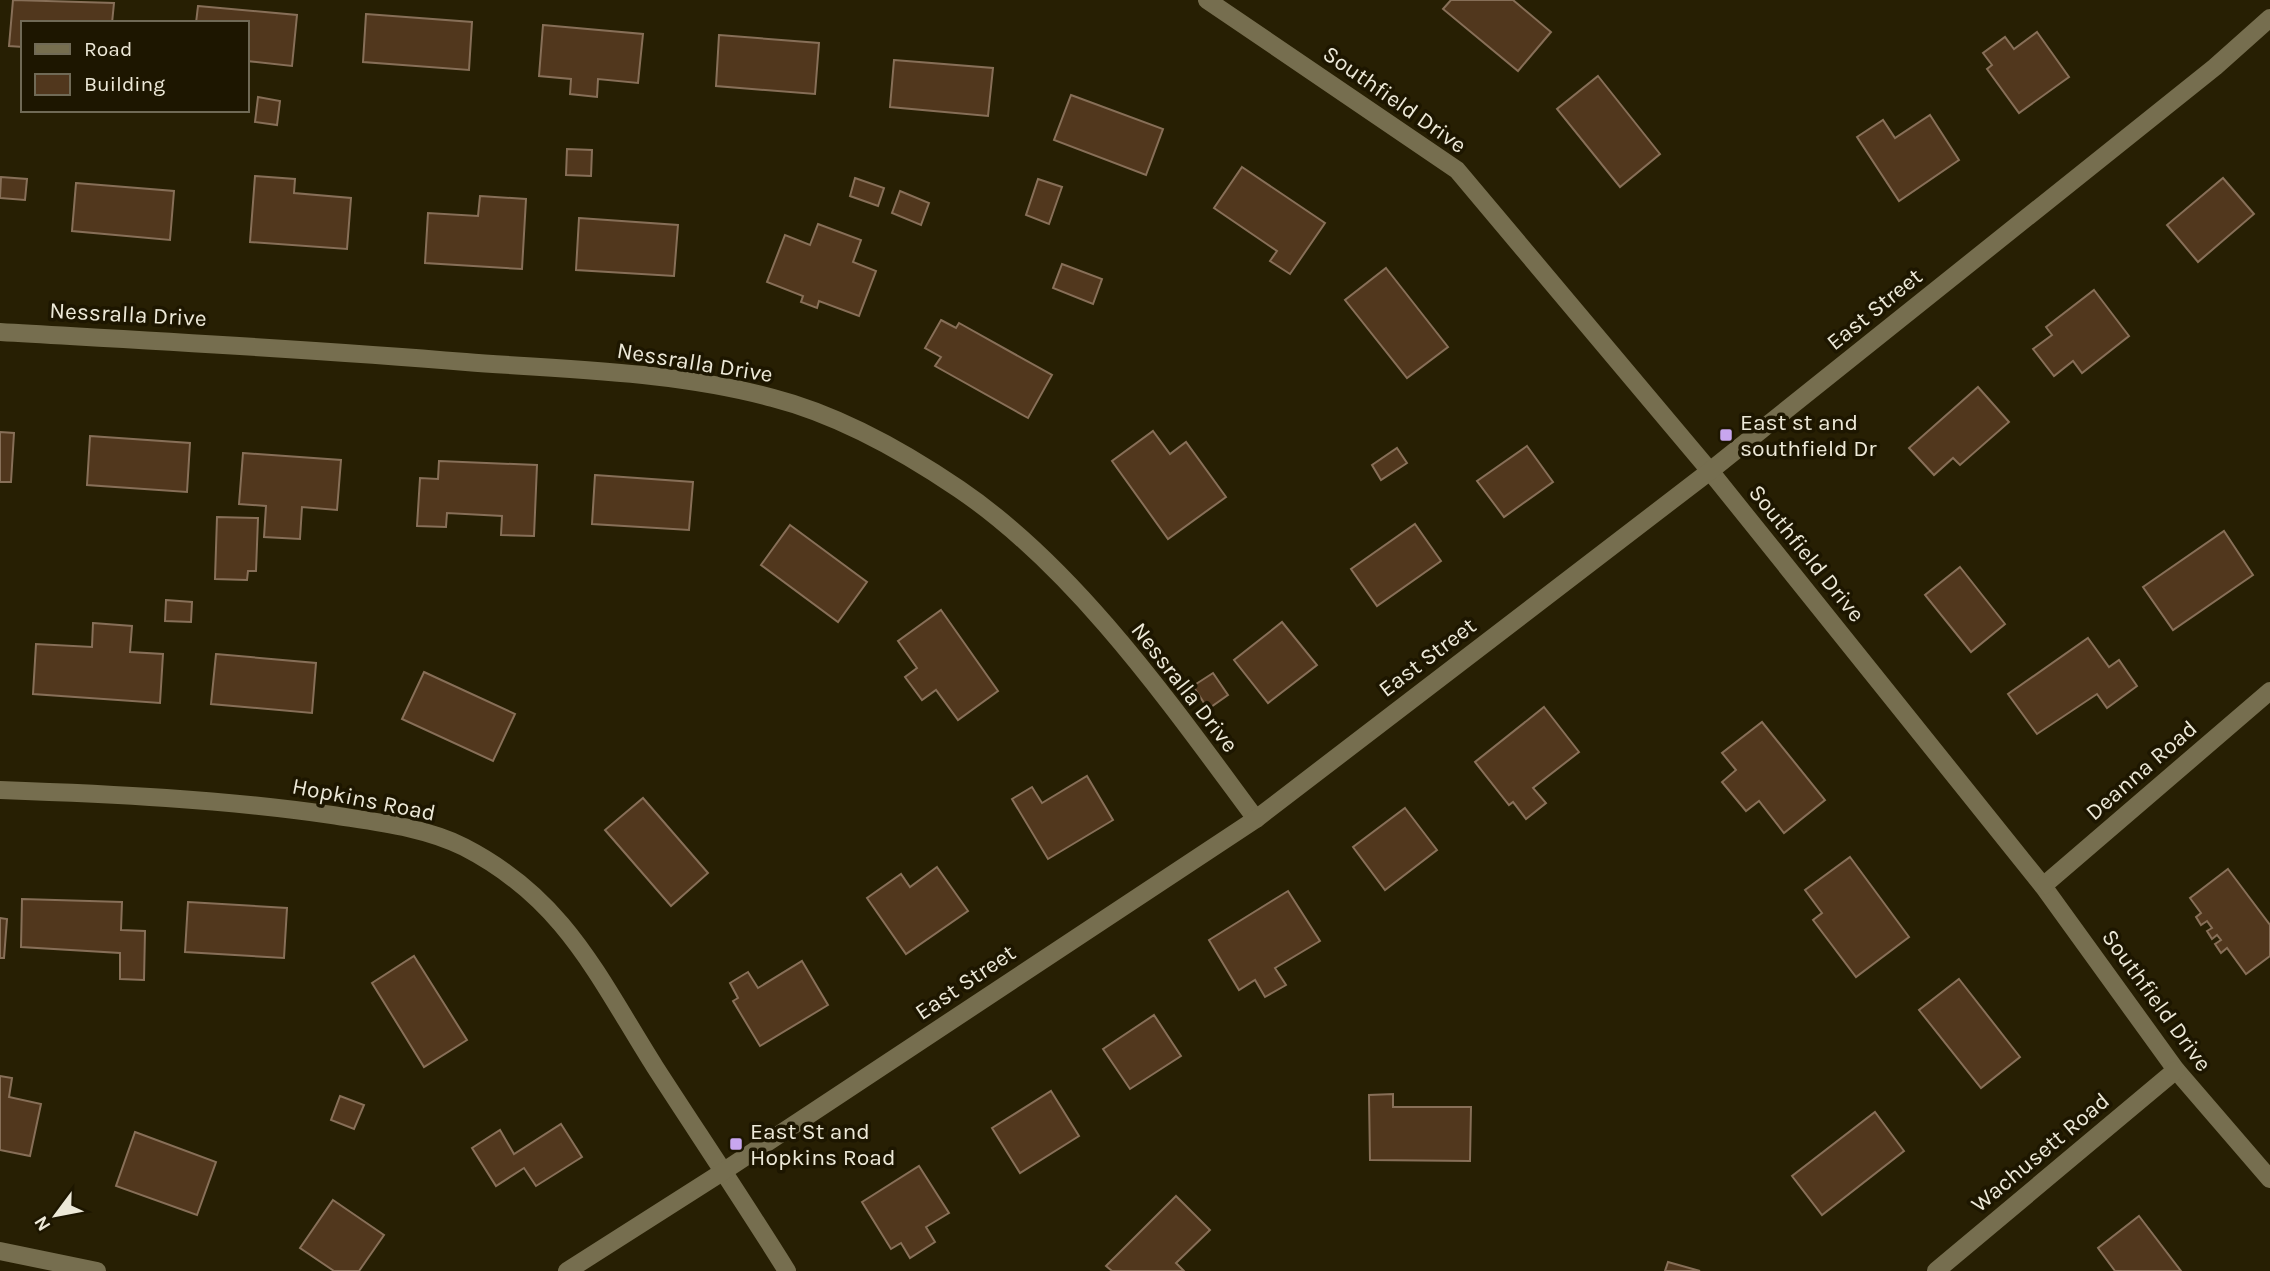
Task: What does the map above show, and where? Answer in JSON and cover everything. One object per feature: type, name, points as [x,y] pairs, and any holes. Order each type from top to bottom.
[{"type":"street","name":"Southfield Drive","points":[[1207,0],[1457,170],[1710,471],[2043,886],[2176,1070],[2270,1180]]},
{"type":"street","name":"East Street","points":[[567,1271],[724,1171],[1256,819],[1710,471],[2215,66],[2270,18]]},
{"type":"street","name":"Nessralla Drive","points":[[0,332],[275,346],[635,376],[764,396],[841,422],[903,454],[962,491],[1021,539],[1129,653],[1256,819]]},
{"type":"street","name":"Deanna Road","points":[[2043,886],[2270,691]]},
{"type":"street","name":"Hopkins Road","points":[[0,790],[149,797],[301,811],[411,828],[463,846],[507,874],[563,923],[594,965],[649,1057],[787,1271]]},
{"type":"street","name":"Wachusett Road","points":[[1936,1271],[2176,1070]]},
{"type":"street","points":[[0,1251],[97,1271]]},
{"type":"building","points":[[13,0],[114,3],[112,21],[21,21],[21,47],[9,46]]},
{"type":"building","points":[[1451,0],[1513,0],[1551,32],[1518,71],[1443,9]]},
{"type":"building","points":[[198,6],[297,15],[292,66],[248,61],[248,21],[196,21]]},
{"type":"building","points":[[366,14],[472,22],[469,70],[363,62]]},
{"type":"building","points":[[543,25],[643,34],[638,83],[598,79],[597,97],[570,94],[571,79],[539,76]]},
{"type":"building","points":[[2037,32],[2069,77],[2019,113],[1987,69],[1992,65],[1983,53],[2005,37],[2014,49]]},
{"type":"building","points":[[719,35],[819,43],[815,94],[716,86]]},
{"type":"building","points":[[894,60],[993,68],[988,116],[890,107]]},
{"type":"building","points":[[1598,76],[1660,154],[1620,187],[1557,109]]},
{"type":"building","points":[[1071,95],[1163,129],[1146,175],[1054,140]]},
{"type":"building","points":[[258,97],[280,101],[277,125],[255,122]]},
{"type":"building","points":[[1930,115],[1959,160],[1899,201],[1857,137],[1883,120],[1895,138]]},
{"type":"building","points":[[567,149],[592,150],[591,176],[566,175]]},
{"type":"building","points":[[1242,167],[1325,223],[1290,274],[1270,261],[1277,251],[1214,208]]},
{"type":"building","points":[[255,176],[295,179],[294,193],[351,198],[347,249],[250,242]]},
{"type":"building","points":[[1,177],[27,179],[25,200],[0,198]]},
{"type":"building","points":[[855,178],[884,188],[878,206],[850,196]]},
{"type":"building","points":[[2223,178],[2254,214],[2198,262],[2167,225]]},
{"type":"building","points":[[1038,179],[1062,187],[1049,224],[1026,215]]},
{"type":"building","points":[[76,183],[174,191],[170,240],[72,231]]},
{"type":"building","points":[[900,191],[929,203],[921,225],[892,213]]},
{"type":"building","points":[[480,196],[526,199],[522,269],[425,263],[428,213],[478,216]]},
{"type":"building","points":[[579,218],[678,225],[674,276],[576,270]]},
{"type":"building","points":[[818,224],[861,240],[853,262],[876,271],[859,316],[819,301],[817,308],[801,302],[803,296],[767,282],[785,235],[810,245]]},
{"type":"building","points":[[1062,264],[1102,279],[1093,304],[1053,288]]},
{"type":"building","points":[[1386,268],[1448,347],[1407,378],[1345,300]]},
{"type":"building","points":[[2094,290],[2129,336],[2082,373],[2073,361],[2054,376],[2033,349],[2052,335],[2046,327]]},
{"type":"building","points":[[941,320],[956,328],[959,323],[1052,375],[1028,418],[935,366],[941,357],[925,348]]},
{"type":"building","points":[[1978,387],[2009,422],[1960,465],[1953,458],[1934,475],[1909,448]]},
{"type":"building","points":[[1153,431],[1170,454],[1186,442],[1226,497],[1168,539],[1112,461]]},
{"type":"building","points":[[0,432],[14,433],[11,482],[0,482]]},
{"type":"building","points":[[90,436],[190,443],[187,492],[87,485]]},
{"type":"building","points":[[1527,446],[1553,482],[1504,517],[1477,481]]},
{"type":"building","points":[[1397,448],[1407,463],[1381,480],[1372,465]]},
{"type":"building","points":[[243,453],[341,460],[337,510],[302,507],[300,539],[264,537],[266,506],[239,504]]},
{"type":"building","points":[[439,461],[537,465],[534,536],[501,535],[502,516],[447,513],[446,527],[417,526],[420,478],[438,479]]},
{"type":"building","points":[[595,475],[693,482],[689,530],[592,524]]},
{"type":"building","points":[[217,517],[258,518],[256,571],[248,571],[247,580],[215,579]]},
{"type":"building","points":[[1415,524],[1441,561],[1377,606],[1351,569]]},
{"type":"building","points":[[790,525],[867,582],[838,622],[761,565]]},
{"type":"building","points":[[2224,531],[2253,575],[2173,630],[2143,587]]},
{"type":"building","points":[[1960,567],[2005,624],[1971,652],[1925,595]]},
{"type":"building","points":[[166,600],[192,602],[191,622],[165,621]]},
{"type":"building","points":[[941,610],[998,691],[958,720],[936,690],[922,700],[905,677],[917,668],[898,641]]},
{"type":"building","points":[[1282,622],[1317,665],[1268,703],[1234,660]]},
{"type":"building","points":[[93,623],[132,626],[130,652],[163,654],[160,703],[33,694],[36,644],[92,647]]},
{"type":"building","points":[[2088,638],[2109,667],[2119,660],[2137,686],[2107,708],[2097,694],[2037,734],[2008,694]]},
{"type":"building","points":[[216,654],[316,663],[312,713],[211,704]]},
{"type":"building","points":[[424,672],[515,714],[493,761],[402,719]]},
{"type":"building","points":[[1213,673],[1228,695],[1208,709],[1193,686]]},
{"type":"building","points":[[1544,707],[1579,752],[1533,788],[1546,803],[1526,819],[1513,802],[1509,805],[1475,762]]},
{"type":"building","points":[[1762,722],[1825,800],[1784,833],[1759,801],[1746,811],[1722,782],[1736,770],[1722,753]]},
{"type":"building","points":[[1087,776],[1113,820],[1048,859],[1012,799],[1032,787],[1042,803]]},
{"type":"building","points":[[643,798],[708,873],[671,906],[605,830]]},
{"type":"building","points":[[1405,808],[1437,850],[1385,890],[1353,847]]},
{"type":"building","points":[[1850,857],[1909,937],[1856,977],[1813,920],[1822,913],[1805,890]]},
{"type":"building","points":[[937,867],[968,911],[906,954],[867,898],[901,874],[910,887]]},
{"type":"building","points":[[2228,869],[2270,925],[2270,956],[2246,974],[2227,948],[2221,953],[2215,944],[2221,940],[2217,935],[2212,939],[2207,931],[2212,928],[2207,921],[2201,925],[2196,917],[2201,913],[2190,898]]},
{"type":"building","points":[[1288,891],[1320,941],[1275,968],[1286,985],[1265,997],[1255,980],[1239,990],[1209,940]]},
{"type":"building","points":[[22,899],[122,902],[121,930],[145,931],[144,980],[120,979],[120,953],[21,947]]},
{"type":"building","points":[[188,902],[287,908],[284,958],[185,952]]},
{"type":"building","points":[[0,918],[7,919],[4,958],[0,958]]},
{"type":"building","points":[[414,956],[467,1040],[424,1067],[372,983]]},
{"type":"building","points":[[802,961],[828,1005],[760,1046],[733,1001],[738,998],[730,983],[748,972],[758,988]]},
{"type":"building","points":[[1959,979],[2020,1057],[1981,1088],[1919,1010]]},
{"type":"building","points":[[1154,1015],[1181,1056],[1130,1089],[1103,1049]]},
{"type":"building","points":[[0,1076],[12,1078],[9,1097],[41,1104],[30,1156],[0,1150]]},
{"type":"building","points":[[1051,1091],[1079,1136],[1020,1173],[992,1128]]},
{"type":"building","points":[[1393,1094],[1393,1107],[1471,1107],[1470,1161],[1370,1160],[1369,1095]]},
{"type":"building","points":[[340,1096],[364,1105],[354,1129],[331,1120]]},
{"type":"building","points":[[1875,1112],[1904,1151],[1822,1215],[1792,1176]]},
{"type":"building","points":[[561,1124],[582,1157],[536,1186],[524,1168],[496,1186],[472,1148],[500,1130],[514,1154]]},
{"type":"building","points":[[135,1132],[216,1162],[197,1215],[116,1186]]},
{"type":"building","points":[[919,1166],[949,1213],[926,1227],[935,1242],[910,1258],[901,1243],[891,1249],[862,1202]]},
{"type":"building","points":[[1176,1196],[1210,1230],[1176,1263],[1184,1271],[1112,1271],[1106,1266]]},
{"type":"building","points":[[333,1200],[384,1235],[359,1271],[334,1271],[300,1248]]},
{"type":"building","points":[[2139,1216],[2181,1271],[2115,1271],[2098,1248]]},
{"type":"building","points":[[1668,1262],[1700,1271],[1665,1271]]},
{"type":"place","name":"East st and southfield Dr","points":[[1726,435]]},
{"type":"place","name":"East St and Hopkins Road","points":[[736,1144]]}]
